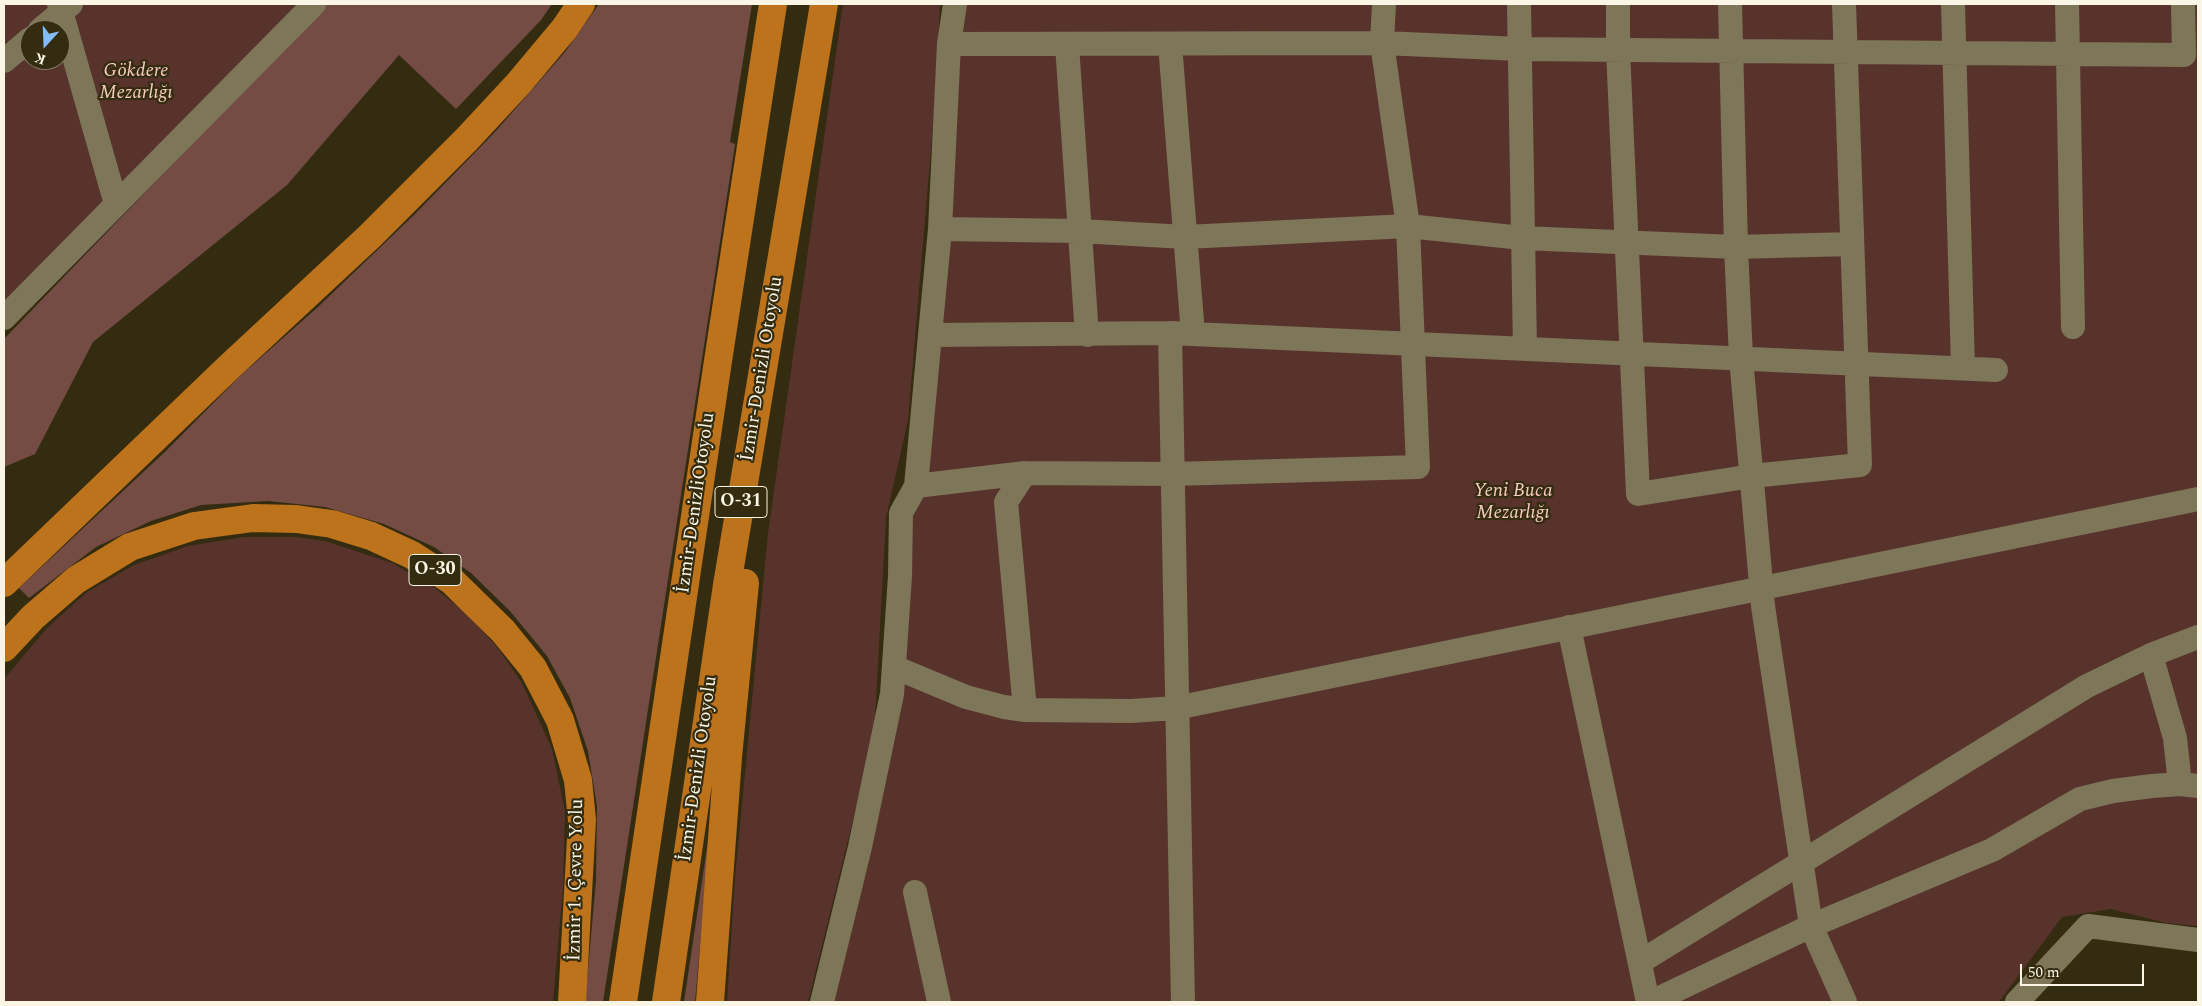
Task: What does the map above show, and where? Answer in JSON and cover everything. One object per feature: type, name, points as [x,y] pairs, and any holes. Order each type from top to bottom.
[{"type":"highway","points":[[4,583],[390,216],[467,139],[519,83],[566,28],[582,4]]},
{"type":"highway","name":"İzmir-DenizliOtoyolu","points":[[623,1002],[773,4]]},
{"type":"highway","name":"İzmir-Denizli Otoyolu","points":[[666,1002],[702,743],[824,4]]},
{"type":"highway","points":[[710,1002],[728,757],[743,600],[759,498],[762,372]]},
{"type":"highway","name":"İzmir 1. Çevre Yolu","points":[[4,648],[33,617],[76,580],[130,547],[194,526],[253,518],[296,519],[332,524],[363,534],[412,555],[452,582],[503,631],[533,668],[560,720],[578,780],[582,820],[572,1002]]},
{"type":"lane","points":[[4,318],[314,4]]},
{"type":"lane","points":[[822,1002],[860,847],[892,694],[900,576],[901,513],[916,486],[940,229],[949,44],[955,4]]},
{"type":"lane","points":[[916,486],[1025,473],[1173,474],[1418,467],[1408,226],[1382,43],[1384,4]]},
{"type":"lane","points":[[1519,4],[1525,349]]},
{"type":"lane","points":[[1618,4],[1618,50],[1638,494],[1752,476],[1860,465],[1844,4]]},
{"type":"lane","points":[[1730,4],[1736,247],[1741,358],[1762,588],[1811,926],[1844,1002]]},
{"type":"lane","points":[[1953,4],[1963,368]]},
{"type":"lane","points":[[2067,4],[2073,328]]},
{"type":"lane","points":[[949,44],[1382,43],[1618,50],[2184,55],[2183,4]]},
{"type":"lane","points":[[64,6],[116,204]]},
{"type":"lane","points":[[50,20],[64,6]]},
{"type":"lane","points":[[1170,44],[1185,237],[1182,333],[1173,474],[1183,1002]]},
{"type":"lane","points":[[1067,45],[1087,335]]},
{"type":"lane","points":[[4,61],[20,47]]},
{"type":"lane","points":[[940,229],[1080,231],[1185,237],[1408,226],[1522,238],[1627,243],[1736,247],[1852,244]]},
{"type":"lane","points":[[930,336],[1182,333],[1996,370]]},
{"type":"lane","points":[[1025,473],[1006,502],[1025,710]]},
{"type":"lane","points":[[894,667],[966,697],[1004,707],[1025,710],[1131,711],[1176,708],[2198,499]]},
{"type":"lane","points":[[1569,628],[1650,1002],[1811,926],[1992,850],[2080,799],[2113,791],[2189,785],[2151,655]]},
{"type":"lane","points":[[1640,962],[1801,860],[2087,686],[2151,655],[2198,638]]},
{"type":"lane","points":[[915,892],[939,1002]]},
{"type":"lane","points":[[2017,1002],[2088,926],[2198,940]]},
{"type":"green space","name":"Gökdere Mezarlığı","points":[[4,4],[323,4],[4,329]]},
{"type":"green space","points":[[843,4],[940,4],[936,90],[908,420],[886,518],[874,735],[808,1002],[727,1002],[735,878],[768,533]]},
{"type":"green space","name":"Yeni Buca Mezarlığı","points":[[960,4],[2198,4],[2198,926],[2166,923],[2111,909],[2062,917],[1999,1002],[828,1002],[894,733],[907,519]]},
{"type":"green space","points":[[244,537],[295,537],[325,541],[392,563],[432,586],[466,613],[497,647],[522,683],[552,749],[565,811],[563,887],[553,1002],[4,1002],[4,679],[48,627],[87,592],[134,565],[188,546]]},
{"type":"shaded area","points":[[327,4],[552,4],[541,20],[456,109],[399,55],[287,185],[93,342],[35,454],[4,467],[4,339]]},
{"type":"shaded area","points":[[599,4],[752,4],[730,142],[735,144],[603,1002],[585,1002],[596,881],[597,806],[588,751],[570,698],[547,656],[510,611],[471,573],[434,547],[384,524],[325,507],[268,501],[201,505],[151,521],[96,547],[29,598],[19,588],[167,450],[240,376],[318,307],[415,214],[495,132],[565,52]]},
{"type":"shaded area","points":[[711,821],[695,1002],[684,1002]]}]
